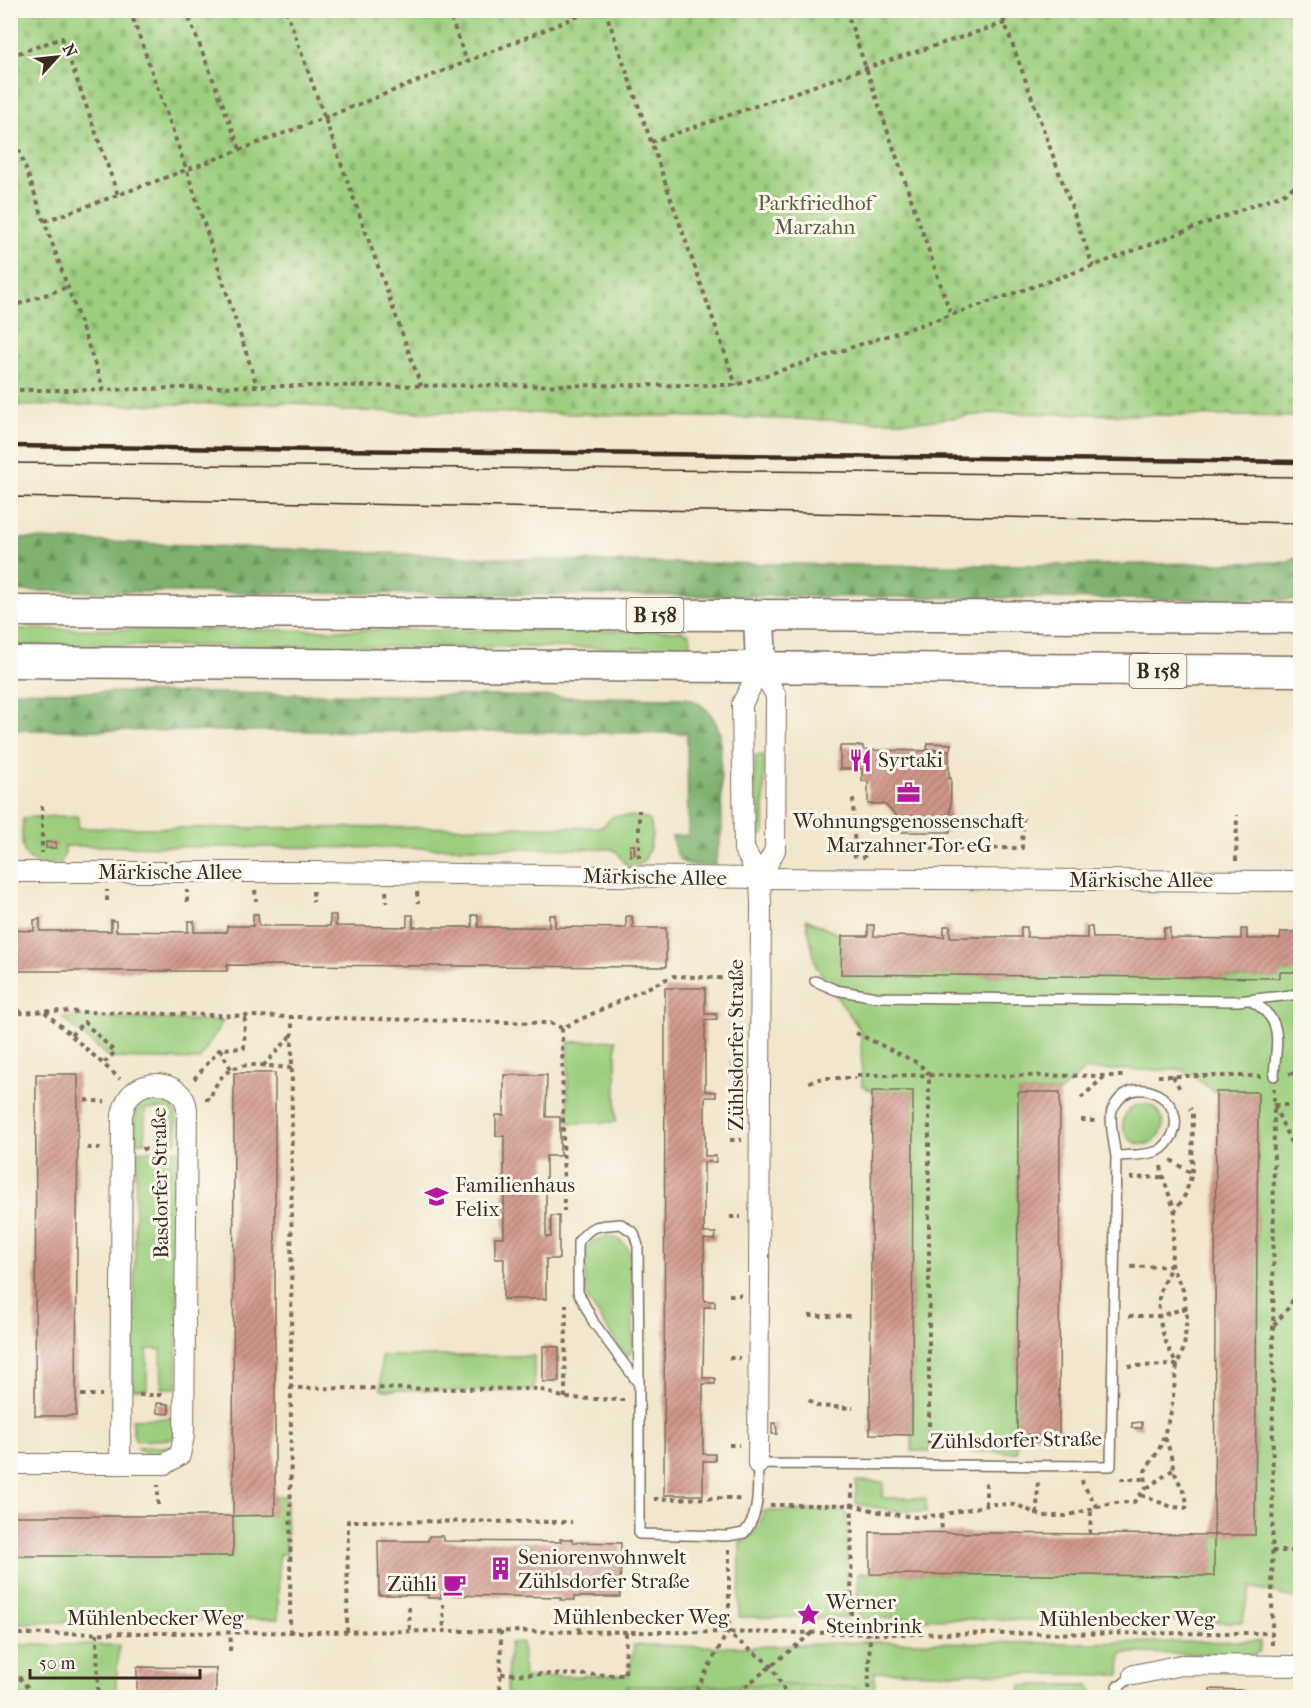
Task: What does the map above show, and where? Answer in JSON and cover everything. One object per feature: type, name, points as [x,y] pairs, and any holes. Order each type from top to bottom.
[{"type":"main road","name":"B 158","points":[[10,611],[1300,618]]},
{"type":"main road","points":[[759,616],[761,667]]},
{"type":"main road","name":"B 158","points":[[10,662],[1300,671]]},
{"type":"street","name":"Zühlsdorfer Straße","points":[[760,879],[744,849],[742,704],[761,667]]},
{"type":"street","name":"Zühlsdorfer Straße","points":[[758,1464],[760,879],[775,850],[776,696],[761,667]]},
{"type":"street","name":"Märkische Allee","points":[[10,872],[313,872],[760,879],[1300,880]]},
{"type":"street","name":"Basdorfer Straße","points":[[10,1464],[120,1464],[165,1464],[180,1455],[184,1444],[186,1395],[187,1109],[186,1102],[175,1089],[158,1083],[149,1084],[133,1092],[128,1098],[122,1115],[120,1464]]},
{"type":"street","points":[[1134,1676],[1181,1665],[1300,1666]]},
{"type":"lane","points":[[815,981],[836,990],[876,997],[1238,1001],[1300,994]]},
{"type":"lane","points":[[1251,1000],[1265,1008],[1273,1018],[1277,1032],[1274,1076]]},
{"type":"lane","name":"Zühlsdorfer Straße","points":[[729,1536],[744,1533],[751,1525],[757,1503],[758,1464],[1111,1466],[1116,1156],[1112,1110],[1121,1096],[1137,1089],[1152,1091],[1165,1099],[1177,1117],[1170,1141],[1158,1151]]},
{"type":"lane","points":[[1116,1156],[1158,1151]]},
{"type":"lane","points":[[639,1384],[594,1323],[578,1292],[578,1242],[587,1231],[596,1226],[621,1224],[633,1233],[638,1246],[640,1400],[639,1534],[729,1536]]},
{"type":"lane","points":[[1117,1686],[1134,1676]]},
{"type":"path","points":[[130,10],[187,171],[257,386]]},
{"type":"path","points":[[186,10],[240,149]]},
{"type":"path","points":[[286,10],[421,386]]},
{"type":"path","points":[[448,10],[467,62]]},
{"type":"path","points":[[45,221],[187,171],[467,62],[593,10]]},
{"type":"path","points":[[605,10],[736,385]]},
{"type":"path","points":[[846,10],[951,315]]},
{"type":"path","points":[[1000,10],[1094,266]]},
{"type":"path","points":[[651,142],[1005,23]]},
{"type":"path","points":[[10,56],[62,38],[118,195]]},
{"type":"path","points":[[10,124],[104,390]]},
{"type":"path","points":[[10,390],[257,386],[736,385],[1094,266],[1283,194],[1299,184]]},
{"type":"path","points":[[10,307],[68,287]]},
{"type":"path","points":[[853,799],[855,860]]},
{"type":"path","points":[[42,806],[42,872]]},
{"type":"path","points":[[1236,880],[1237,815]]},
{"type":"path","points":[[844,860],[860,860],[874,849],[1022,848],[1023,817]]},
{"type":"path","points":[[10,918],[15,916],[15,901]]},
{"type":"path","points":[[10,1014],[45,1011],[550,1023],[562,1028],[673,976],[731,979]]},
{"type":"path","points":[[10,1003],[21,1013]]},
{"type":"path","points":[[45,1011],[133,1092]]},
{"type":"path","points":[[71,1035],[84,1022],[84,1012]]},
{"type":"path","points":[[181,1095],[220,1049],[244,1048],[244,1016]]},
{"type":"path","points":[[290,1633],[292,1017]]},
{"type":"path","points":[[84,1022],[115,1052],[103,1064]]},
{"type":"path","points":[[562,1028],[564,1211]]},
{"type":"path","points":[[263,1066],[292,1034]]},
{"type":"path","points":[[856,1034],[918,1063],[929,1074],[929,1457]]},
{"type":"path","points":[[220,1049],[231,1069]]},
{"type":"path","points":[[210,1099],[215,1083],[231,1069],[240,1065],[292,1068]]},
{"type":"path","points":[[809,1082],[823,1078],[929,1074],[1127,1076]]},
{"type":"path","points":[[1081,1098],[1105,1076]]},
{"type":"path","points":[[1150,1076],[1274,1076],[1272,1551],[1300,1551]]},
{"type":"path","points":[[1274,1105],[1300,1105]]},
{"type":"path","points":[[1274,1105],[1300,1162]]},
{"type":"path","points":[[87,1148],[186,1149]]},
{"type":"path","points":[[1158,1151],[1192,1174]]},
{"type":"path","points":[[1158,1151],[1162,1177],[1174,1212]]},
{"type":"path","points":[[1115,1179],[1162,1177]]},
{"type":"path","points":[[1112,1366],[1177,1365],[1167,1347],[1159,1316],[1160,1292],[1171,1266],[1114,1267]]},
{"type":"path","points":[[1274,1326],[1290,1306],[1300,1283]]},
{"type":"path","points":[[565,1398],[566,1297]]},
{"type":"path","points":[[1113,1316],[1159,1316],[1186,1308]]},
{"type":"path","points":[[809,1316],[854,1316]]},
{"type":"path","points":[[291,1388],[539,1389],[565,1398],[640,1400]]},
{"type":"path","points":[[81,1395],[186,1395]]},
{"type":"path","points":[[809,1400],[817,1406],[853,1408]]},
{"type":"path","points":[[1141,1495],[1172,1507],[1186,1508],[1188,1501],[1174,1469],[1170,1448],[1164,1435]]},
{"type":"path","points":[[986,1465],[986,1505]]},
{"type":"path","points":[[1037,1514],[1038,1466]]},
{"type":"path","points":[[1080,1466],[1083,1484],[1097,1507]]},
{"type":"path","points":[[1111,1466],[1122,1479],[1146,1479]]},
{"type":"path","points":[[1146,1488],[1174,1469]]},
{"type":"path","points":[[851,1633],[852,1481]]},
{"type":"path","points":[[639,1499],[729,1498],[774,1506],[852,1505]]},
{"type":"path","points":[[1090,1509],[1090,1534]]},
{"type":"path","points":[[941,1515],[942,1533]]},
{"type":"path","points":[[347,1632],[348,1521],[572,1522]]},
{"type":"path","points":[[692,1698],[728,1633],[729,1536]]},
{"type":"path","name":"Mühlenbecker Weg","points":[[10,1634],[444,1631],[870,1634],[1272,1633],[1272,1551]]},
{"type":"path","points":[[443,1604],[444,1631]]},
{"type":"path","points":[[579,1605],[579,1632]]},
{"type":"path","points":[[410,1607],[410,1632]]},
{"type":"path","points":[[500,1698],[501,1631]]},
{"type":"path","points":[[501,1674],[625,1675],[626,1632]]},
{"type":"path","points":[[97,1633],[98,1698]]},
{"type":"path","points":[[230,1651],[231,1633]]},
{"type":"path","points":[[728,1633],[771,1665],[788,1698]]},
{"type":"path","points":[[731,1698],[812,1633]]},
{"type":"path","points":[[868,1698],[870,1634]]},
{"type":"path","points":[[10,1675],[20,1678],[36,1698]]},
{"type":"green space","name":"Parkfriedhof Marzahn","points":[[10,11],[1300,11],[1300,417],[993,413],[927,421],[861,421],[343,411],[296,403],[11,406]]},
{"type":"green space","points":[[11,538],[605,562],[1084,565],[1284,562],[1300,557],[1300,600],[11,591]]},
{"type":"green space","points":[[11,629],[681,631],[689,634],[691,640],[690,644],[684,648],[11,645]]},
{"type":"green space","points":[[11,691],[687,698],[708,712],[720,734],[722,829],[715,865],[684,863],[680,860],[674,846],[672,836],[688,835],[687,733],[11,730]]},
{"type":"green space","points":[[755,755],[764,755],[764,835],[754,835]]},
{"type":"green space","points":[[78,816],[78,828],[599,827],[613,816],[631,816],[647,819],[652,828],[652,834],[644,860],[638,865],[627,867],[617,852],[612,849],[65,846],[65,853],[60,864],[47,865],[30,860],[23,850],[23,819]]},
{"type":"green space","points":[[806,919],[842,936],[842,974],[1279,978],[1280,972],[1300,972],[1300,1600],[1251,1587],[1242,1622],[861,1618],[857,1610],[858,1573],[1213,1576],[1214,1535],[1255,1534],[1258,1093],[1216,1092],[1183,1070],[1084,1070],[1060,1092],[1018,1092],[1017,1452],[912,1451],[913,1091],[872,1091],[862,1086],[861,1031],[816,966]]},
{"type":"green space","points":[[62,1017],[223,1021],[199,1060],[109,1058]]},
{"type":"green space","points":[[616,1040],[616,1122],[568,1123],[568,1042]]},
{"type":"green space","points":[[154,1096],[169,1101],[176,1112],[177,1142],[161,1142],[160,1109],[145,1109],[145,1142],[135,1142],[134,1122],[137,1106],[146,1098]]},
{"type":"green space","points":[[1143,1104],[1151,1105],[1157,1110],[1162,1116],[1162,1132],[1157,1138],[1151,1143],[1143,1144],[1135,1143],[1129,1138],[1124,1132],[1123,1124],[1124,1116],[1129,1110],[1135,1105]]},
{"type":"green space","points":[[178,1150],[177,1388],[162,1388],[161,1349],[147,1349],[147,1389],[133,1389],[136,1151]]},
{"type":"green space","points":[[607,1236],[624,1244],[633,1260],[633,1348],[628,1356],[624,1354],[587,1298],[585,1289],[586,1249],[592,1242]]},
{"type":"green space","points":[[381,1356],[534,1356],[534,1391],[381,1390]]},
{"type":"green space","points":[[176,1418],[177,1429],[173,1439],[136,1441],[132,1419]]},
{"type":"green space","points":[[175,1446],[167,1454],[147,1456],[137,1448]]},
{"type":"green space","points":[[856,1481],[883,1482],[883,1498],[926,1498],[926,1512],[897,1511],[856,1504]]},
{"type":"green space","points":[[275,1496],[286,1496],[287,1554],[279,1554],[278,1619],[11,1623],[10,1556],[233,1556],[233,1516],[274,1515]]},
{"type":"green space","points":[[842,1510],[847,1515],[847,1618],[739,1617],[740,1542],[750,1537],[756,1530],[761,1522],[763,1511]]},
{"type":"green space","points":[[1260,1641],[1260,1651],[1255,1655],[1121,1654],[1120,1675],[875,1672],[874,1697],[507,1698],[510,1643],[522,1642],[524,1677],[629,1675],[634,1645],[751,1647],[860,1642]]},
{"type":"green space","points":[[11,1645],[119,1645],[115,1697],[11,1697]]},
{"type":"green space","points":[[1021,1685],[1089,1685],[1096,1697],[1020,1697]]},
{"type":"green space","points":[[627,1686],[856,1687],[856,1697],[627,1697]]},
{"type":"building","points":[[928,743],[951,744],[950,750],[927,749]]},
{"type":"building","name":"Wohnungsgenossenschaft Marzahner Tor eG","points":[[840,746],[863,746],[863,750],[949,751],[950,832],[896,832],[896,815],[884,804],[868,804],[868,781],[862,781],[862,769],[840,769]]},
{"type":"building","points":[[46,842],[56,842],[56,848],[46,848]]},
{"type":"building","points":[[630,845],[634,845],[635,855],[630,856]]},
{"type":"building","points":[[253,914],[258,914],[259,926],[330,926],[330,915],[336,915],[336,926],[407,927],[407,915],[413,915],[413,927],[472,927],[472,915],[478,915],[478,927],[549,927],[549,915],[555,915],[555,927],[626,928],[626,916],[632,916],[633,928],[666,928],[666,967],[227,965],[227,971],[10,971],[10,930],[34,931],[34,920],[40,919],[40,931],[111,931],[111,920],[116,921],[116,931],[188,932],[188,921],[194,921],[194,932],[227,932],[227,926],[253,926]]},
{"type":"building","points":[[868,925],[874,925],[874,936],[944,937],[944,926],[950,926],[950,937],[1021,937],[1021,927],[1027,927],[1027,937],[1087,938],[1087,927],[1092,927],[1093,938],[1163,938],[1164,928],[1170,928],[1170,938],[1241,939],[1241,929],[1247,929],[1247,939],[1280,939],[1281,932],[1300,932],[1300,972],[1280,972],[1280,978],[841,974],[842,936],[868,936]]},
{"type":"building","points":[[665,988],[705,988],[705,1014],[716,1014],[717,1019],[705,1020],[705,1091],[716,1092],[716,1097],[705,1097],[705,1156],[716,1156],[716,1162],[704,1162],[704,1233],[716,1233],[715,1240],[704,1239],[704,1301],[715,1301],[715,1307],[704,1307],[703,1378],[715,1378],[715,1384],[703,1384],[703,1454],[715,1454],[715,1461],[703,1461],[703,1495],[664,1495]]},
{"type":"building","points":[[234,1073],[275,1073],[275,1515],[233,1516]]},
{"type":"building","points":[[36,1074],[78,1074],[76,1416],[35,1416]]},
{"type":"building","points":[[504,1075],[547,1075],[546,1117],[560,1117],[560,1156],[546,1156],[546,1237],[551,1237],[551,1216],[559,1216],[559,1259],[546,1259],[546,1299],[503,1299],[504,1259],[495,1259],[495,1237],[504,1237],[504,1136],[496,1136],[496,1115],[504,1115]]},
{"type":"building","points":[[872,1091],[913,1091],[912,1435],[870,1434]]},
{"type":"building","points":[[1018,1092],[1060,1092],[1059,1436],[1017,1435]]},
{"type":"building","points":[[1216,1092],[1258,1092],[1255,1535],[1214,1535]]},
{"type":"building","points":[[543,1346],[559,1347],[559,1382],[543,1382]]},
{"type":"building","points":[[157,1403],[169,1404],[169,1414],[157,1413]]},
{"type":"building","points":[[1142,1422],[1142,1428],[1132,1428],[1132,1423]]},
{"type":"building","points":[[772,1423],[776,1423],[777,1434],[772,1434]]},
{"type":"building","points":[[10,1516],[233,1516],[233,1556],[10,1556]]},
{"type":"building","points":[[870,1532],[1214,1535],[1214,1576],[870,1574]]},
{"type":"building","name":"Seniorenwohnwelt Zühlsdorfer Straße","points":[[429,1536],[443,1536],[443,1541],[561,1542],[560,1539],[572,1539],[573,1542],[621,1543],[620,1597],[574,1597],[574,1600],[560,1600],[561,1597],[441,1595],[441,1598],[428,1598],[428,1595],[379,1595],[378,1541],[428,1541]]},
{"type":"building","points":[[137,1667],[216,1668],[216,1696],[148,1698],[148,1695],[137,1695]]},
{"type":"building","points":[[1210,1689],[1243,1690],[1243,1698],[1210,1698]]},
{"type":"tram line","points":[[10,463],[1300,477]]},
{"type":"tram line","points":[[10,497],[1300,523]]},
{"type":"railway","points":[[10,446],[1300,462]]},
{"type":"place","name":"Syrtaki","points":[[860,760]]},
{"type":"place","name":"Wohnungsgenossenschaft Marzahner Tor eG","points":[[909,793]]},
{"type":"place","name":"Familienhaus Felix","points":[[437,1197]]},
{"type":"place","name":"Seniorenwohnwelt Zühlsdorfer Straße","points":[[500,1569]]},
{"type":"place","name":"Zühli","points":[[455,1584]]},
{"type":"place","name":"Werner Steinbrink","points":[[808,1614]]}]
